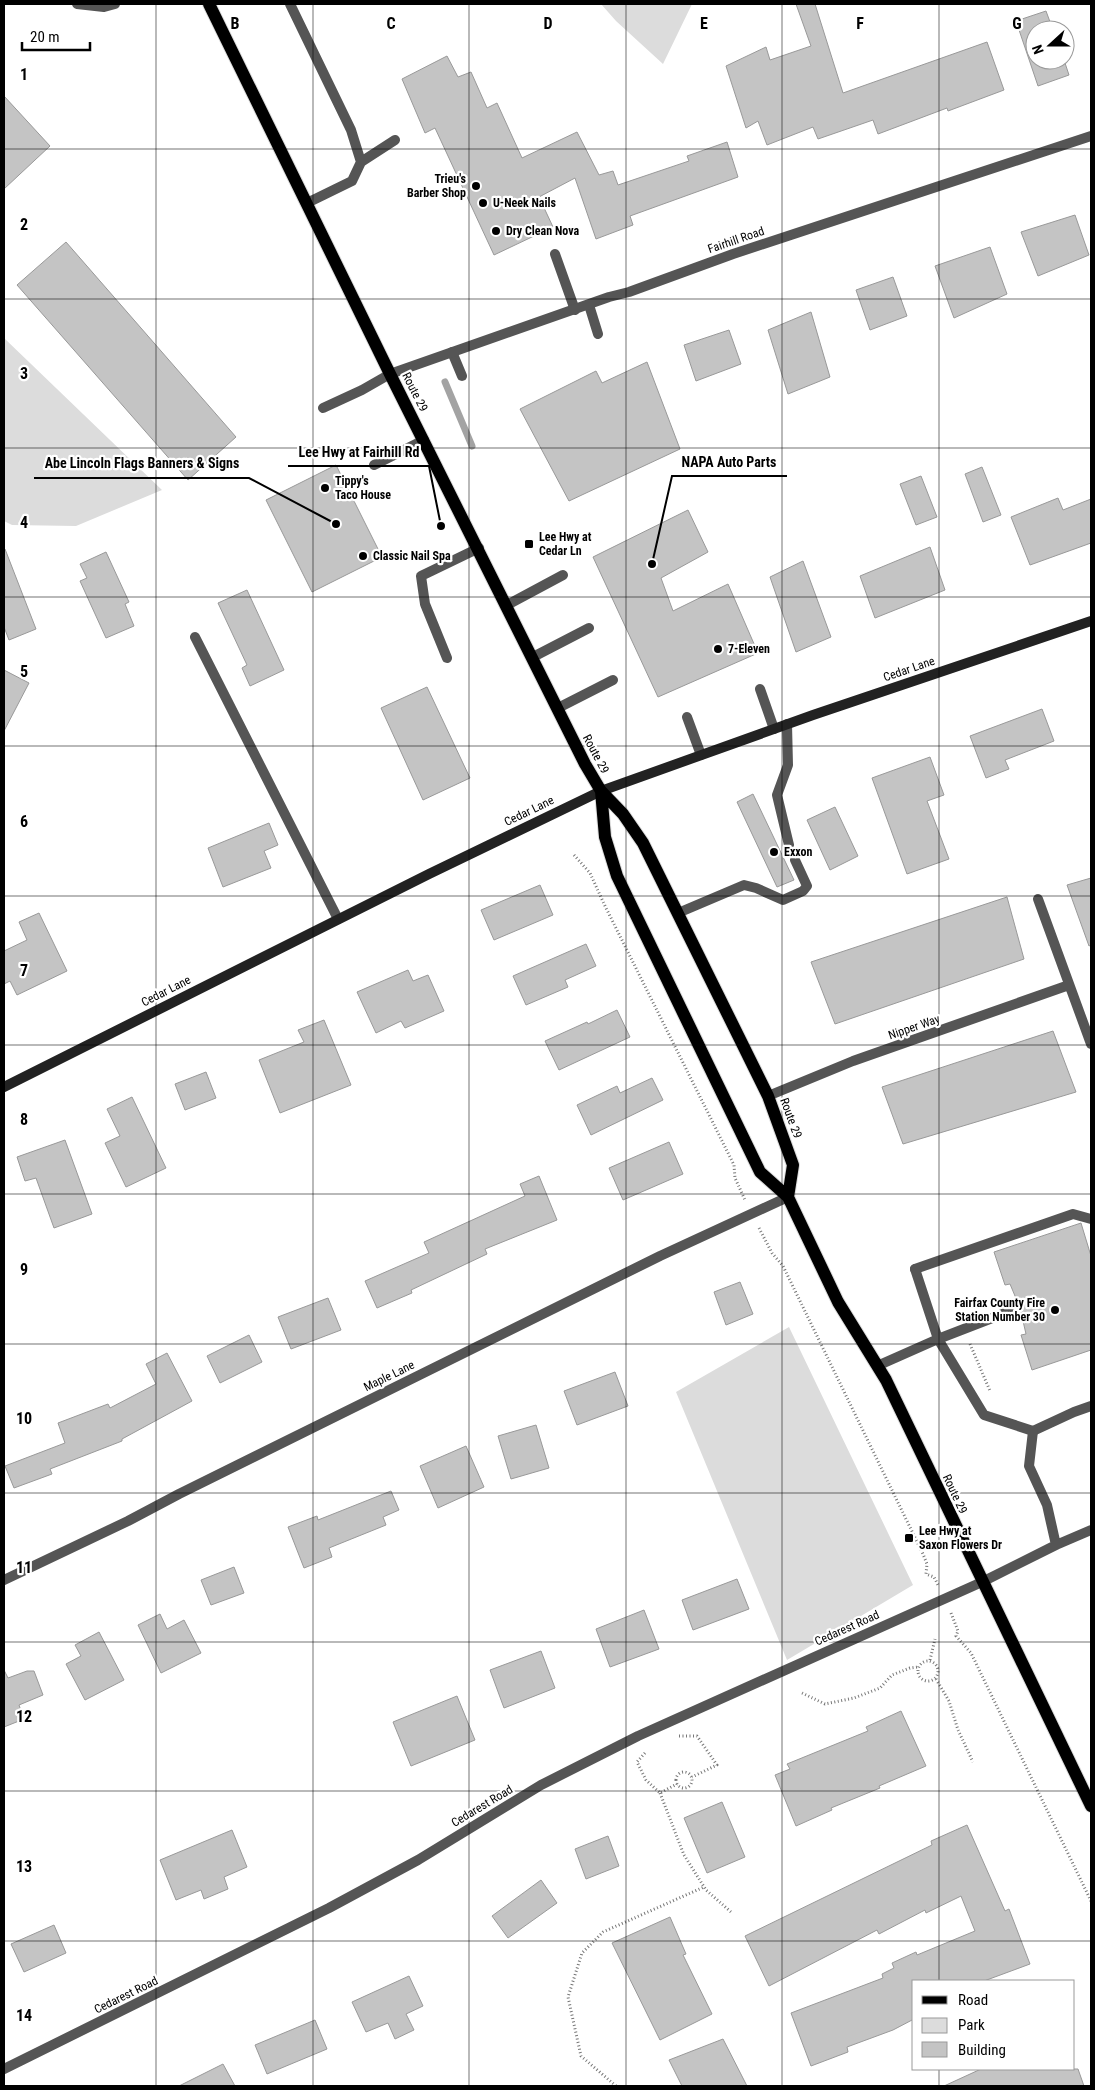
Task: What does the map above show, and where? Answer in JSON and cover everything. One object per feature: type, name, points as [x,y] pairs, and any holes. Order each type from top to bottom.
[{"type":"main road","name":"Route 29","points":[[209,4],[390,374],[558,708],[601,791],[623,814],[643,843],[768,1096],[793,1165],[788,1197]]},
{"type":"main road","name":"Cedar Lane","points":[[4,1087],[601,791],[787,724],[1091,621]]},
{"type":"main road","name":"Route 29","points":[[601,791],[605,837],[617,876],[760,1172],[788,1197],[838,1302],[886,1380],[1091,1806]]},
{"type":"street","points":[[77,4],[104,7],[115,4]]},
{"type":"street","points":[[290,4],[351,130],[360,162]]},
{"type":"street","name":"Fairhill Road","points":[[323,408],[362,390],[390,374],[452,352],[733,254],[1091,136]]},
{"type":"street","points":[[307,203],[352,181],[360,162],[395,140]]},
{"type":"street","points":[[555,254],[575,310]]},
{"type":"street","points":[[589,304],[598,334]]},
{"type":"street","points":[[452,352],[462,376]]},
{"type":"street","points":[[374,466],[424,440]]},
{"type":"street","points":[[447,658],[425,604],[421,576],[479,548]]},
{"type":"street","points":[[507,605],[563,575]]},
{"type":"street","points":[[533,658],[589,628]]},
{"type":"street","points":[[195,637],[338,920]]},
{"type":"street","points":[[558,708],[613,680]]},
{"type":"street","points":[[760,689],[774,729]]},
{"type":"street","points":[[687,717],[701,755]]},
{"type":"street","points":[[787,724],[788,765],[777,795],[788,845]]},
{"type":"street","points":[[678,913],[744,885],[756,888],[783,900],[803,891],[807,886],[795,860]]},
{"type":"street","points":[[1038,899],[1091,1044]]},
{"type":"street","name":"Nipper Way","points":[[768,1096],[853,1061],[1069,985]]},
{"type":"street","name":"Maple Lane","points":[[4,1580],[751,1213],[788,1197]]},
{"type":"street","points":[[1091,1218],[1073,1214],[915,1269],[938,1339],[984,1415],[1033,1431],[1091,1406]]},
{"type":"street","points":[[877,1366],[938,1339],[1013,1310]]},
{"type":"street","points":[[1033,1431],[1030,1466],[1047,1505],[1056,1545]]},
{"type":"street","name":"Cedarest Road","points":[[4,2069],[329,1908],[418,1860],[541,1784],[638,1736],[982,1582],[1056,1545],[1091,1530]]},
{"type":"path","points":[[574,855],[590,873],[734,1165],[735,1178],[751,1213],[772,1254],[783,1266],[924,1554],[927,1564],[926,1574],[934,1577],[945,1598],[958,1630],[956,1636],[971,1653],[1091,1901]]},
{"type":"path","points":[[964,1329],[1003,1421]]},
{"type":"path","points":[[930,1660],[935,1639]]},
{"type":"path","points":[[802,1693],[824,1704],[854,1698],[880,1688],[892,1675],[918,1667],[923,1662],[930,1660],[939,1669],[936,1678],[949,1701],[958,1730],[973,1762]]},
{"type":"path","points":[[918,1667],[918,1674],[922,1680],[929,1681],[936,1678]]},
{"type":"path","points":[[673,1739],[680,1736],[698,1736],[717,1765],[692,1777]]},
{"type":"path","points":[[651,1750],[643,1754],[637,1762],[646,1780],[660,1793],[684,1855],[704,1887],[731,1912]]},
{"type":"path","points":[[677,1784],[676,1779],[681,1772],[688,1773],[692,1777]]},
{"type":"path","points":[[677,1784],[686,1788],[692,1782],[692,1777]]},
{"type":"path","points":[[660,1793],[677,1784]]},
{"type":"path","points":[[616,2086],[581,2056],[568,1997],[582,1953],[603,1932],[704,1887]]},
{"type":"green space","points":[[601,4],[692,4],[663,64],[616,21]]},
{"type":"green space","points":[[4,338],[162,490],[76,526],[12,525],[4,521]]},
{"type":"green space","points":[[789,1327],[913,1585],[787,1660],[676,1392]]},
{"type":"building","points":[[796,4],[815,4],[843,93],[987,42],[1004,90],[948,111],[947,108],[878,134],[873,120],[818,139],[813,127],[767,145],[758,121],[746,128],[726,66],[766,47],[770,60],[811,46]]},
{"type":"building","points":[[1046,11],[1049,20],[1025,20],[1025,48],[1016,21]]},
{"type":"building","points":[[447,56],[458,77],[471,72],[487,108],[497,103],[522,158],[577,132],[599,175],[613,171],[618,185],[689,161],[687,156],[727,142],[738,177],[630,216],[633,225],[596,239],[575,178],[539,197],[553,227],[494,255],[435,128],[425,133],[402,79]]},
{"type":"building","points":[[1033,70],[1067,70],[1069,75],[1038,86]]},
{"type":"building","points":[[4,96],[50,146],[4,189]]},
{"type":"building","points":[[1075,215],[1089,255],[1038,276],[1021,232]]},
{"type":"building","points":[[66,242],[236,437],[188,480],[17,285]]},
{"type":"building","points":[[990,247],[1007,294],[954,318],[935,266]]},
{"type":"building","points":[[893,277],[907,316],[870,330],[856,290]]},
{"type":"building","points":[[811,312],[830,377],[788,394],[768,330]]},
{"type":"building","points":[[729,330],[741,364],[696,381],[684,345]]},
{"type":"building","points":[[647,362],[680,449],[569,501],[520,409],[596,371],[602,383]]},
{"type":"building","points":[[336,465],[382,557],[312,592],[266,500]]},
{"type":"building","points":[[982,467],[1001,515],[983,522],[965,474]]},
{"type":"building","points":[[921,476],[937,517],[916,525],[900,484]]},
{"type":"building","points":[[1058,498],[1063,510],[1091,499],[1091,543],[1030,565],[1011,517]]},
{"type":"building","points":[[688,510],[708,552],[661,578],[673,611],[728,584],[758,653],[658,697],[593,557]]},
{"type":"building","points":[[930,547],[945,590],[875,618],[860,576]]},
{"type":"building","points":[[4,549],[36,629],[9,640],[4,627]]},
{"type":"building","points":[[106,552],[129,602],[125,604],[134,626],[106,638],[80,581],[87,578],[80,564]]},
{"type":"building","points":[[803,561],[831,637],[796,652],[770,577]]},
{"type":"building","points":[[247,590],[284,670],[250,686],[242,668],[247,665],[218,603]]},
{"type":"building","points":[[4,670],[29,683],[4,731]]},
{"type":"building","points":[[427,687],[470,778],[423,800],[381,708]]},
{"type":"building","points":[[1042,709],[1054,741],[1005,760],[1009,769],[986,778],[970,736]]},
{"type":"building","points":[[930,757],[944,795],[927,801],[949,859],[907,874],[872,778]]},
{"type":"building","points":[[753,794],[794,880],[777,887],[737,802]]},
{"type":"building","points":[[835,807],[858,856],[830,870],[807,820]]},
{"type":"building","points":[[269,823],[278,845],[264,851],[271,868],[223,887],[208,848]]},
{"type":"building","points":[[1091,878],[1091,945],[1089,946],[1067,885]]},
{"type":"building","points":[[540,885],[553,915],[494,940],[481,910]]},
{"type":"building","points":[[1007,897],[1024,959],[835,1024],[811,962]]},
{"type":"building","points":[[39,913],[67,971],[17,995],[10,981],[4,984],[4,951],[27,940],[19,922]]},
{"type":"building","points":[[586,944],[596,966],[565,980],[568,987],[526,1005],[513,976]]},
{"type":"building","points":[[408,970],[413,981],[428,975],[444,1011],[405,1028],[401,1021],[376,1033],[357,992]]},
{"type":"building","points":[[617,1010],[630,1037],[559,1070],[545,1041]]},
{"type":"building","points":[[324,1020],[351,1085],[280,1113],[259,1060],[304,1042],[298,1030]]},
{"type":"building","points":[[1053,1031],[1076,1092],[903,1144],[882,1087]]},
{"type":"building","points":[[206,1072],[216,1098],[185,1110],[175,1084]]},
{"type":"building","points":[[652,1078],[663,1100],[591,1135],[577,1105],[617,1086],[620,1093]]},
{"type":"building","points":[[132,1097],[166,1168],[126,1187],[105,1143],[120,1136],[107,1109]]},
{"type":"building","points":[[65,1140],[92,1214],[54,1228],[36,1178],[25,1181],[17,1157]]},
{"type":"building","points":[[669,1142],[683,1174],[623,1200],[609,1168]]},
{"type":"building","points":[[539,1176],[557,1220],[485,1249],[487,1254],[411,1290],[412,1293],[377,1308],[365,1281],[429,1253],[424,1242],[525,1196],[520,1184]]},
{"type":"building","name":"Fairfax County Fire Station Number 30","points":[[1081,1223],[1091,1256],[1091,1350],[1032,1370],[1021,1335],[1026,1334],[1020,1308],[1010,1284],[1005,1285],[994,1252]]},
{"type":"building","points":[[740,1282],[753,1314],[726,1325],[714,1292]]},
{"type":"building","points":[[328,1298],[341,1330],[291,1349],[278,1317]]},
{"type":"building","points":[[249,1335],[262,1362],[220,1383],[207,1356]]},
{"type":"building","points":[[167,1353],[192,1401],[122,1439],[122,1441],[50,1469],[52,1474],[14,1488],[5,1466],[65,1443],[58,1423],[108,1404],[110,1408],[156,1384],[146,1364]]},
{"type":"building","points":[[615,1372],[628,1406],[577,1425],[564,1391]]},
{"type":"building","points":[[536,1425],[549,1468],[511,1479],[498,1436]]},
{"type":"building","points":[[466,1446],[484,1487],[438,1508],[420,1466]]},
{"type":"building","points":[[391,1491],[399,1510],[383,1517],[386,1525],[329,1548],[332,1557],[304,1568],[288,1527],[317,1516],[318,1520]]},
{"type":"building","points":[[234,1567],[244,1593],[211,1605],[201,1580]]},
{"type":"building","points":[[737,1579],[749,1609],[693,1630],[682,1600]]},
{"type":"building","points":[[644,1610],[659,1649],[610,1667],[596,1629]]},
{"type":"building","points":[[160,1614],[167,1629],[184,1620],[201,1653],[161,1673],[138,1625]]},
{"type":"building","points":[[99,1632],[124,1680],[85,1700],[66,1664],[81,1656],[75,1645]]},
{"type":"building","points":[[541,1651],[555,1688],[504,1708],[490,1670]]},
{"type":"building","points":[[4,1670],[8,1678],[27,1671],[34,1671],[43,1695],[19,1705],[24,1719],[4,1727]]},
{"type":"building","points":[[457,1696],[475,1740],[411,1766],[393,1722]]},
{"type":"building","points":[[901,1711],[926,1766],[879,1786],[880,1788],[831,1808],[832,1810],[796,1826],[775,1775],[790,1769],[787,1764],[868,1731],[866,1727]]},
{"type":"building","points":[[722,1802],[745,1857],[707,1873],[684,1818]]},
{"type":"building","points":[[967,1825],[1005,1911],[1009,1909],[1030,1964],[987,1980],[912,1980],[912,2020],[893,2030],[847,2047],[848,2052],[811,2066],[791,2013],[883,1978],[882,1974],[894,1968],[892,1963],[916,1952],[917,1955],[975,1931],[961,1896],[926,1913],[925,1910],[879,1934],[877,1930],[769,1986],[745,1936],[932,1845],[931,1841]]},
{"type":"building","points":[[232,1830],[247,1867],[224,1877],[228,1889],[204,1899],[201,1890],[176,1900],[160,1860]]},
{"type":"building","points":[[608,1836],[619,1866],[586,1879],[575,1849]]},
{"type":"building","points":[[541,1880],[557,1903],[508,1938],[492,1916]]},
{"type":"building","points":[[670,1917],[686,1954],[683,1955],[712,2014],[660,2040],[612,1943]]},
{"type":"building","points":[[54,1925],[66,1953],[24,1972],[11,1944]]},
{"type":"building","points":[[409,1976],[423,2006],[406,2014],[414,2030],[395,2039],[388,2023],[366,2032],[352,2002]]},
{"type":"building","points":[[315,2020],[327,2049],[267,2074],[255,2045]]},
{"type":"building","points":[[723,2039],[747,2086],[682,2086],[669,2060]]},
{"type":"building","points":[[223,2064],[235,2086],[179,2086]]},
{"type":"building","points":[[1078,2069],[1084,2086],[944,2086],[979,2070]]},
{"type":"waterway","points":[[445,382],[472,446]]},
{"type":"place","name":"Trieu's Barber Shop","points":[[476,186]]},
{"type":"place","name":"U-Neek Nails","points":[[483,203]]},
{"type":"place","name":"Dry Clean Nova","points":[[496,231]]},
{"type":"place","name":"Tippy's Taco House","points":[[325,488]]},
{"type":"place","name":"Abe Lincoln Flags Banners & Signs","points":[[336,524]]},
{"type":"place","name":"Lee Hwy at Fairhill Rd","points":[[441,526]]},
{"type":"place","name":"Lee Hwy at Cedar Ln","points":[[529,544]]},
{"type":"place","name":"Classic Nail Spa","points":[[363,556]]},
{"type":"place","name":"NAPA Auto Parts","points":[[652,564]]},
{"type":"place","name":"7-Eleven","points":[[718,649]]},
{"type":"place","name":"Exxon","points":[[774,852]]},
{"type":"place","name":"Fairfax County Fire Station Number 30","points":[[1055,1310]]},
{"type":"place","name":"Lee Hwy at Saxon Flowers Dr","points":[[909,1538]]}]
